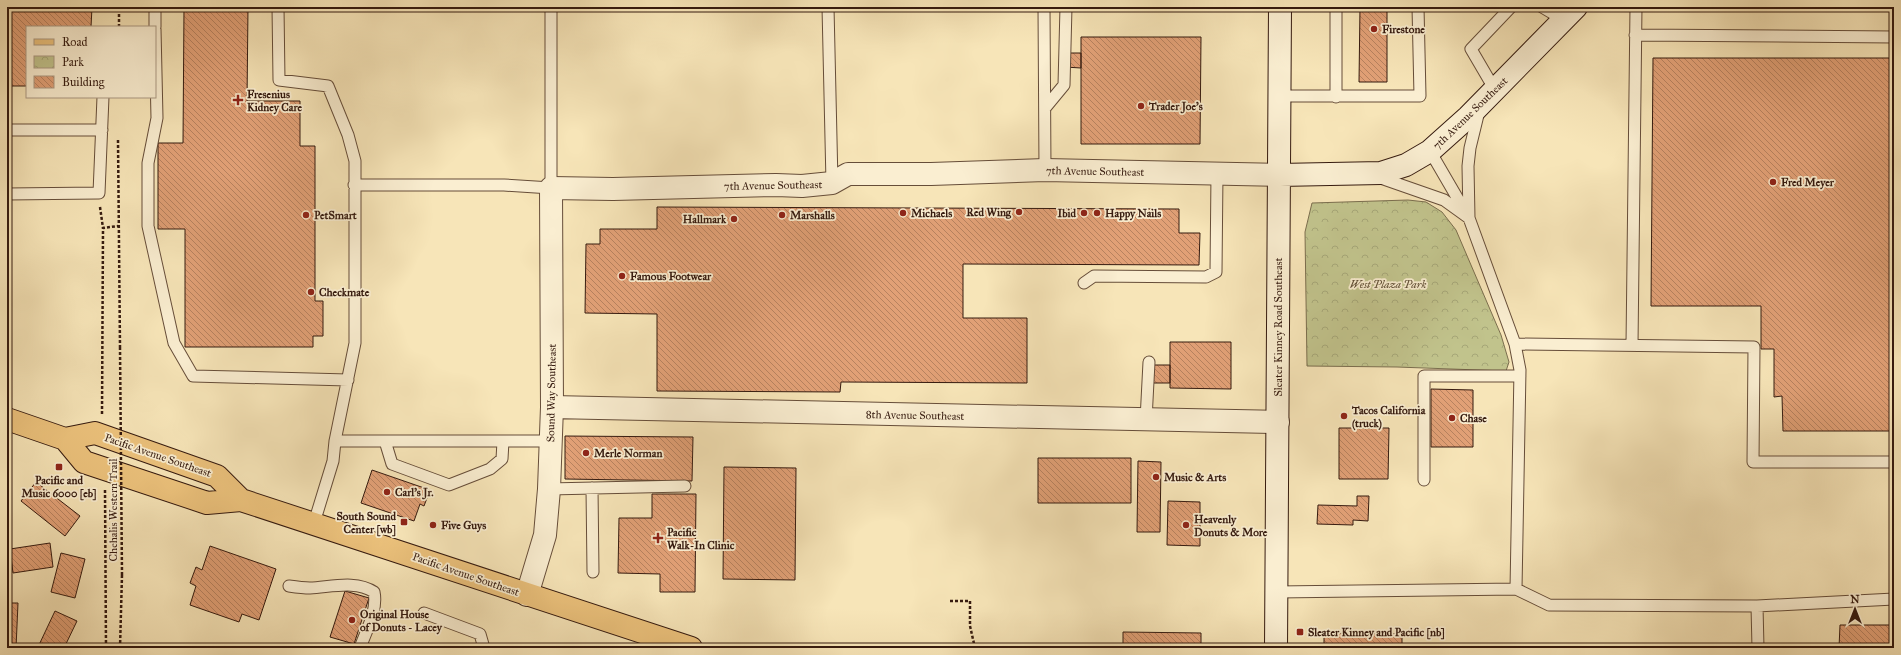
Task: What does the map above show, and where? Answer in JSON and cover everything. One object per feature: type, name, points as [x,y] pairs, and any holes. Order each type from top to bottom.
[{"type":"main road","points":[[7,419],[65,439]]},
{"type":"main road","name":"Pacific Avenue Southeast","points":[[241,500],[217,476],[95,433],[65,439],[84,462],[207,503],[241,500],[527,595],[653,642],[691,648]]},
{"type":"street","name":"Sleater Kinney Road Southeast","points":[[1276,648],[1280,7]]},
{"type":"street","name":"7th Avenue Southeast","points":[[551,188],[613,189],[760,185],[802,186],[832,183],[848,174],[924,175],[1045,170],[1279,175],[1381,173],[1406,165],[1430,151],[1496,90],[1570,13]]},
{"type":"street","name":"Sound Way Southeast","points":[[527,595],[545,535],[551,441],[551,188]]},
{"type":"street","name":"8th Avenue Southeast","points":[[552,407],[1278,422]]},
{"type":"lane","points":[[155,7],[155,26]]},
{"type":"lane","points":[[278,7],[279,80],[328,86],[348,135],[355,161],[355,343],[335,441],[333,461],[314,523]]},
{"type":"lane","points":[[354,185],[504,185],[551,188],[551,7]]},
{"type":"lane","points":[[828,7],[832,183]]},
{"type":"lane","points":[[1044,7],[1045,170]]},
{"type":"lane","points":[[1045,108],[1064,85],[1066,7]]},
{"type":"lane","points":[[1280,96],[1420,96],[1418,7]]},
{"type":"lane","points":[[1496,90],[1471,49],[1510,7]]},
{"type":"lane","points":[[1542,7],[1570,13]]},
{"type":"lane","points":[[1632,345],[1636,7]]},
{"type":"lane","points":[[1336,8],[1336,97]]},
{"type":"lane","points":[[1635,35],[1894,37]]},
{"type":"lane","points":[[7,194],[99,193],[103,98]]},
{"type":"lane","points":[[156,98],[156,118],[148,163],[148,226],[174,343],[193,376],[348,380]]},
{"type":"lane","points":[[1469,218],[1469,160],[1480,105]]},
{"type":"lane","points":[[7,130],[102,130]]},
{"type":"lane","points":[[1430,151],[1469,218],[1515,344],[1520,376],[1516,589]]},
{"type":"lane","points":[[1366,173],[1444,200],[1469,218]]},
{"type":"lane","points":[[1084,283],[1094,276],[1206,278],[1216,272],[1217,174]]},
{"type":"lane","points":[[1515,344],[1754,347],[1753,462],[1894,462]]},
{"type":"lane","points":[[1146,420],[1149,362]]},
{"type":"lane","points":[[1424,480],[1424,376],[1520,376]]},
{"type":"lane","points":[[335,441],[551,441]]},
{"type":"lane","points":[[385,441],[392,464],[449,485],[490,469],[502,459],[503,441]]},
{"type":"lane","points":[[548,489],[685,486]]},
{"type":"lane","points":[[592,488],[593,572]]},
{"type":"lane","points":[[289,586],[308,588],[357,586],[368,588],[374,592],[376,600],[375,608],[360,648]]},
{"type":"lane","points":[[1277,592],[1516,589],[1549,605],[1757,606],[1894,599]]},
{"type":"lane","points":[[1757,606],[1758,648]]},
{"type":"lane","points":[[424,613],[480,634],[484,648]]},
{"type":"path","points":[[118,26],[119,7]]},
{"type":"path","name":"Chehalis Western Trail","points":[[118,135],[122,575],[120,648]]},
{"type":"path","points":[[101,220],[103,228],[102,421]]},
{"type":"path","points":[[103,228],[118,226]]},
{"type":"path","points":[[105,485],[107,544],[106,648]]},
{"type":"path","points":[[950,601],[970,601],[970,626],[975,648]]},
{"type":"green space","name":"West Plaza Park","points":[[1408,200],[1426,202],[1442,212],[1456,230],[1501,335],[1509,362],[1506,371],[1397,367],[1307,366],[1305,232],[1312,203]]},
{"type":"building","points":[[7,7],[92,7],[91,26],[26,26],[26,86],[7,86]]},
{"type":"building","points":[[184,7],[248,7],[247,101],[300,101],[300,146],[315,146],[315,301],[323,301],[323,336],[313,336],[313,347],[185,347],[185,229],[158,229],[158,143],[183,143]]},
{"type":"building","points":[[1360,7],[1387,7],[1387,82],[1359,82]]},
{"type":"building","name":"Trader Joe's","points":[[1081,37],[1201,37],[1200,144],[1081,144]]},
{"type":"building","points":[[1065,53],[1081,53],[1081,68],[1065,67]]},
{"type":"building","name":"Fred Meyer","points":[[1653,58],[1894,58],[1894,431],[1783,431],[1782,396],[1774,397],[1774,349],[1761,349],[1761,306],[1651,306]]},
{"type":"building","points":[[657,207],[1179,209],[1179,233],[1200,233],[1199,265],[963,264],[963,318],[1027,318],[1027,383],[841,382],[840,392],[657,391],[657,314],[585,313],[586,244],[600,244],[600,229],[657,229]]},
{"type":"building","points":[[1170,342],[1231,342],[1231,389],[1170,388]]},
{"type":"building","points":[[1148,365],[1170,365],[1170,383],[1147,383]]},
{"type":"building","name":"Chase","points":[[1431,389],[1473,390],[1473,447],[1431,447]]},
{"type":"building","points":[[1339,428],[1389,428],[1388,479],[1339,479]]},
{"type":"building","points":[[565,436],[693,437],[692,481],[565,479]]},
{"type":"building","points":[[1038,458],[1131,458],[1131,503],[1038,503]]},
{"type":"building","points":[[1138,461],[1161,462],[1160,532],[1137,532]]},
{"type":"building","points":[[724,467],[796,468],[795,580],[723,579]]},
{"type":"building","points":[[372,470],[430,490],[424,506],[420,504],[414,521],[361,503]]},
{"type":"building","points":[[36,482],[80,516],[65,536],[21,501]]},
{"type":"building","points":[[652,494],[696,494],[695,592],[660,592],[660,574],[618,573],[619,518],[652,518]]},
{"type":"building","points":[[1357,496],[1369,496],[1368,521],[1353,520],[1353,525],[1317,524],[1318,505],[1357,506]]},
{"type":"building","points":[[1168,501],[1200,502],[1200,546],[1167,545]]},
{"type":"building","points":[[50,543],[53,567],[13,573],[10,549]]},
{"type":"building","points":[[210,546],[276,569],[259,620],[242,614],[239,622],[190,605],[196,586],[190,583],[196,567],[202,570]]},
{"type":"building","points":[[61,553],[85,559],[75,598],[51,592]]},
{"type":"building","points":[[345,591],[369,598],[354,644],[330,637]]},
{"type":"building","points":[[7,603],[18,603],[16,648],[7,648]]},
{"type":"building","points":[[55,611],[77,621],[64,648],[40,648],[38,647]]},
{"type":"building","points":[[1840,625],[1894,625],[1894,648],[1839,648]]},
{"type":"building","points":[[1123,632],[1201,633],[1201,648],[1123,648]]},
{"type":"building","points":[[1324,633],[1402,634],[1402,648],[1324,648]]},
{"type":"place","name":"Firestone","points":[[1374,29]]},
{"type":"place","name":"Fresenius Kidney Care","points":[[238,100]]},
{"type":"place","name":"Trader Joe's","points":[[1141,106]]},
{"type":"place","name":"Fred Meyer","points":[[1773,182]]},
{"type":"place","name":"Red Wing","points":[[1019,212]]},
{"type":"place","name":"Michaels","points":[[903,213]]},
{"type":"place","name":"Ibid","points":[[1084,213]]},
{"type":"place","name":"Happy Nails","points":[[1097,213]]},
{"type":"place","name":"PetSmart","points":[[306,215]]},
{"type":"place","name":"Marshalls","points":[[782,215]]},
{"type":"place","name":"Hallmark","points":[[734,219]]},
{"type":"place","name":"Famous Footwear","points":[[622,276]]},
{"type":"place","name":"Checkmate","points":[[311,292]]},
{"type":"place","name":"Tacos California (truck)","points":[[1344,416]]},
{"type":"place","name":"Chase","points":[[1452,418]]},
{"type":"place","name":"Merle Norman","points":[[586,453]]},
{"type":"place","name":"Pacific and Music 6000 [eb]","points":[[59,467]]},
{"type":"place","name":"Music & Arts","points":[[1156,477]]},
{"type":"place","name":"Carl's Jr.","points":[[387,492]]},
{"type":"place","name":"South Sound Center [wb]","points":[[404,522]]},
{"type":"place","name":"Five Guys","points":[[433,525]]},
{"type":"place","name":"Heavenly Donuts & More","points":[[1186,525]]},
{"type":"place","name":"Pacific Walk-In Clinic","points":[[658,538]]},
{"type":"place","name":"Original House of Donuts - Lacey","points":[[352,620]]},
{"type":"place","name":"Sleater Kinney and Pacific [nb]","points":[[1300,632]]}]
